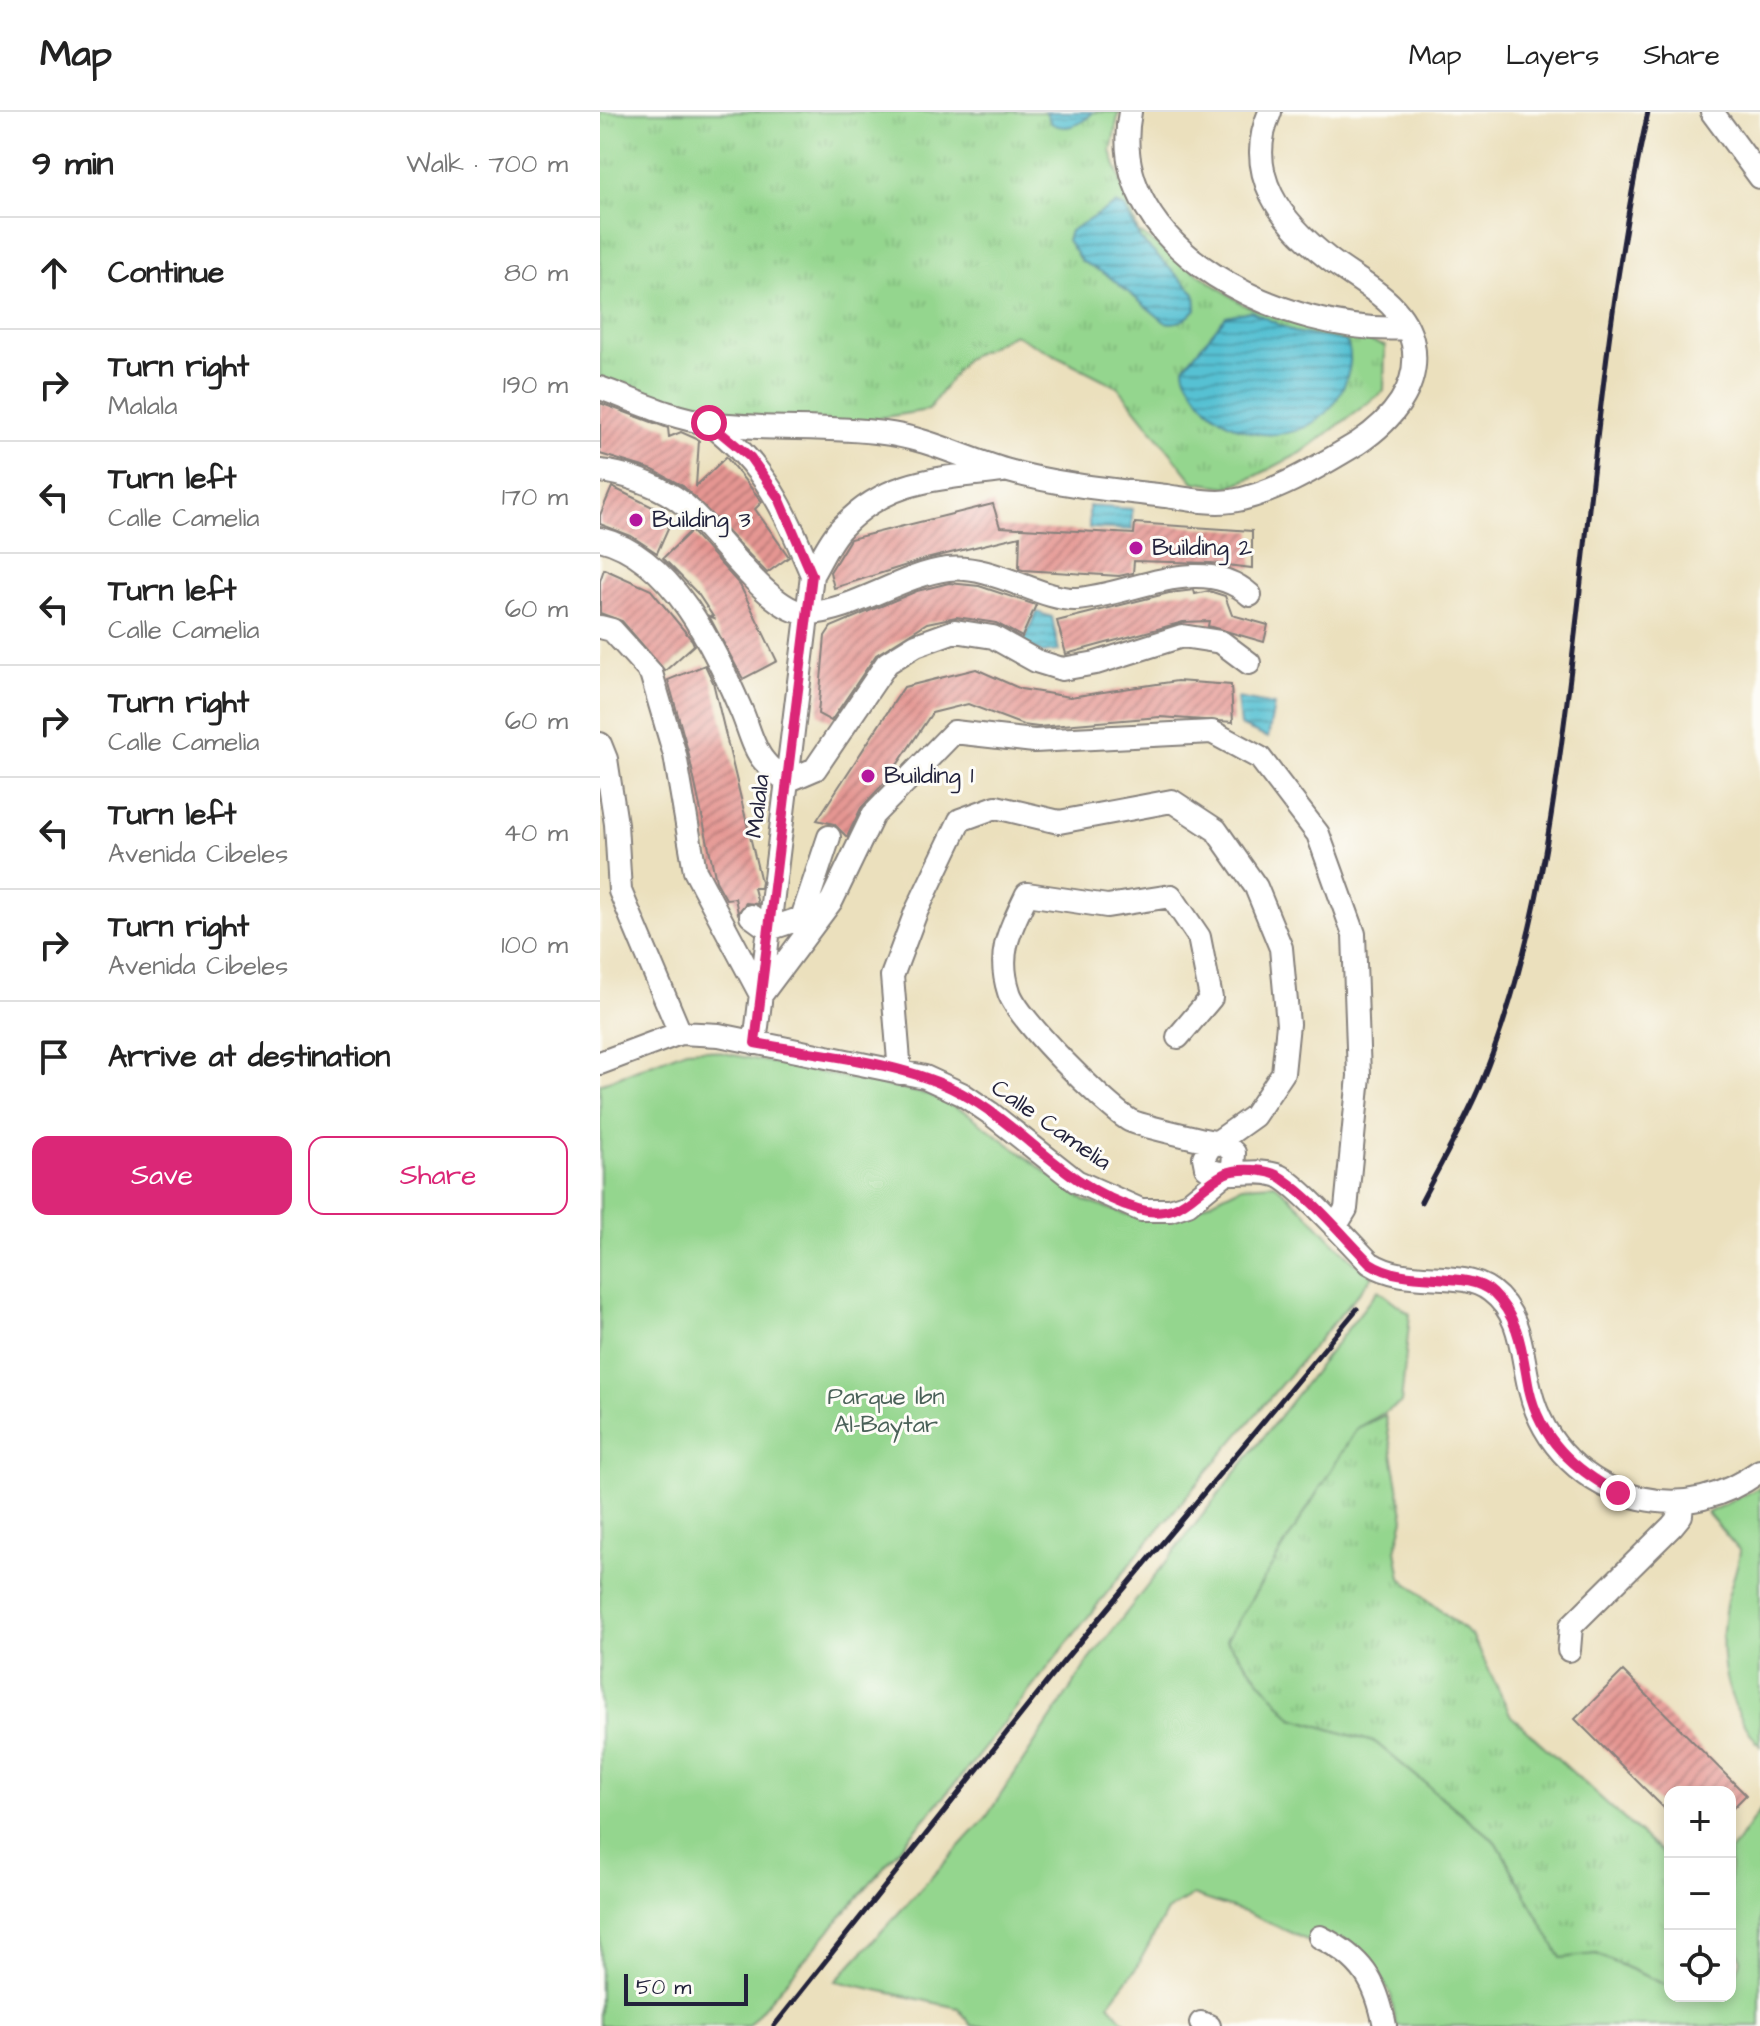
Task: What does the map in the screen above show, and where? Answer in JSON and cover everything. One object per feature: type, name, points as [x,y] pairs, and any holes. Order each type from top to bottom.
[{"type":"street","points":[[1130,112],[1125,151],[1137,193],[1148,214],[1193,257],[1235,287],[1274,308],[1329,324],[1373,330],[1407,328]]},
{"type":"street","points":[[600,388],[653,410],[709,423],[884,433],[926,441],[1006,470],[1097,489],[1203,501],[1231,501],[1255,494],[1342,452],[1373,433],[1399,407],[1410,384],[1413,358],[1407,328],[1392,306],[1371,286],[1330,259],[1297,229],[1263,180],[1259,154],[1261,133],[1270,112]]},
{"type":"street","points":[[1712,112],[1760,177]]},
{"type":"street","points":[[709,423],[750,457],[779,498],[812,575]]},
{"type":"street","points":[[750,457],[751,440],[758,426]]},
{"type":"street","points":[[812,575],[840,529],[878,497],[919,480],[1006,470]]},
{"type":"street","points":[[600,471],[615,472],[674,496],[710,528],[778,603],[808,614],[859,599],[911,577],[950,568],[994,573],[1072,599],[1112,595],[1156,579],[1208,577],[1234,581],[1250,595]]},
{"type":"street","points":[[600,539],[612,542],[640,560],[678,591],[715,652],[762,759],[787,781],[815,769],[887,663],[916,645],[955,631],[993,637],[1036,661],[1062,669],[1096,663],[1182,636],[1221,642],[1249,663]]},
{"type":"street","name":"Malala","points":[[755,1043],[761,995],[760,923],[787,781],[812,575]]},
{"type":"street","points":[[600,627],[612,630],[651,673],[675,755],[695,871],[761,995],[832,900],[873,815],[954,732],[1034,741],[1212,732],[1260,758],[1318,834],[1354,934],[1359,1076],[1346,1209],[1335,1227]]},
{"type":"street","points":[[600,744],[606,759],[616,824],[620,891],[680,1033]]},
{"type":"street","points":[[900,1073],[892,976],[916,912],[960,820],[996,807],[1059,822],[1172,801],[1216,830],[1256,887],[1281,948],[1288,1024],[1283,1073],[1254,1116],[1206,1152],[1206,1167],[1215,1173],[1253,1170],[1280,1176],[1370,1263],[1385,1273],[1463,1280],[1491,1290],[1512,1317],[1523,1346],[1530,1392],[1548,1436],[1581,1473],[1618,1493],[1682,1503],[1710,1498],[1740,1485],[1760,1471]]},
{"type":"street","points":[[760,923],[802,918],[829,837]]},
{"type":"street","points":[[1178,1037],[1211,998],[1199,937],[1171,896],[1107,906],[1027,894],[1003,944],[1009,994],[1043,1039],[1131,1122],[1188,1134],[1213,1145]]},
{"type":"street","name":"Calle Camelia","points":[[600,1063],[680,1033],[719,1035],[925,1077],[962,1094],[1076,1181],[1141,1210],[1170,1210],[1188,1204],[1225,1173]]},
{"type":"street","points":[[1569,1650],[1571,1626],[1672,1526],[1681,1515],[1682,1503]]},
{"type":"street","points":[[1320,1937],[1348,1951],[1378,1989],[1385,2026]]},
{"type":"green space","points":[[600,112],[1119,112],[1111,151],[1138,232],[1244,305],[1385,346],[1384,391],[1301,453],[1228,487],[1194,482],[1118,387],[1014,334],[965,359],[928,410],[811,429],[736,415],[600,379]]},
{"type":"green space","name":"Parque Ibn Al-Baytar","points":[[704,1049],[930,1095],[966,1112],[1085,1201],[1141,1219],[1185,1214],[1242,1186],[1275,1184],[1347,1255],[1373,1276],[1141,1550],[970,1766],[748,2026],[600,2026],[600,1084],[686,1050]]},
{"type":"green space","points":[[1378,1290],[1410,1314],[1401,1403],[1357,1428],[1226,1640],[1292,1718],[1376,1743],[1497,1843],[1561,1958],[1596,1954],[1664,1984],[1664,2002],[1736,2002],[1736,1975],[1741,1960],[1736,1943],[1736,1844],[1760,1810],[1760,2026],[1396,2026],[1391,1995],[1383,1982],[1373,1989],[1340,1955],[1247,1913],[1193,1895],[1167,1911],[1135,1970],[1109,2004],[1128,2026],[972,2026],[958,2008],[836,1981],[985,1819],[1088,1662]]},
{"type":"green space","points":[[1385,1415],[1404,1519],[1396,1550],[1401,1578],[1473,1637],[1511,1716],[1664,1856],[1664,1984],[1597,1954],[1561,1959],[1497,1843],[1376,1743],[1292,1718],[1226,1640],[1357,1428]]},
{"type":"green space","points":[[1760,1487],[1760,1746],[1738,1712],[1723,1659],[1727,1600],[1740,1551],[1707,1513]]},
{"type":"water","points":[[1046,112],[1093,112],[1079,123],[1062,127],[1051,123]]},
{"type":"water","points":[[1116,204],[1125,208],[1140,239],[1195,293],[1196,309],[1186,318],[1174,323],[1165,322],[1107,275],[1081,261],[1067,240],[1070,231]]},
{"type":"water","points":[[1251,311],[1294,332],[1346,341],[1348,346],[1348,372],[1332,406],[1315,421],[1295,431],[1272,434],[1250,432],[1228,423],[1209,409],[1186,376],[1184,367],[1226,316]]},
{"type":"water","points":[[1089,506],[1132,509],[1132,530],[1089,528]]},
{"type":"water","points":[[1037,612],[1052,617],[1059,651],[1042,653],[1023,643]]},
{"type":"water","points":[[1237,698],[1274,705],[1268,738],[1240,726]]},
{"type":"building","points":[[600,403],[668,428],[669,437],[681,432],[699,440],[696,486],[726,457],[762,502],[755,509],[789,557],[767,573],[683,486],[653,470],[600,454]]},
{"type":"building","name":"Building 3","points":[[612,487],[673,517],[657,553],[631,536],[600,524],[600,515]]},
{"type":"building","points":[[993,504],[1000,527],[1134,534],[1135,523],[1252,531],[1252,568],[1211,563],[1134,561],[1133,573],[1119,576],[1023,570],[1019,569],[1020,536],[926,559],[834,588],[830,572],[850,539]]},
{"type":"building","points":[[691,531],[740,585],[777,661],[743,679],[709,616],[714,618],[698,594],[663,558]]},
{"type":"building","points":[[604,569],[651,590],[692,640],[694,645],[665,671],[622,621],[600,613],[600,581]]},
{"type":"building","name":"Building 1","points":[[949,583],[979,586],[1036,605],[1022,637],[996,623],[970,619],[956,617],[927,623],[876,655],[831,721],[818,714],[825,636],[831,627],[917,591]]},
{"type":"building","name":"Building 2","points":[[1194,590],[1195,594],[1209,591],[1225,596],[1232,615],[1268,625],[1264,642],[1208,626],[1209,621],[1183,622],[1066,654],[1057,621],[1169,593]]},
{"type":"building","points":[[705,665],[713,682],[761,882],[760,888],[754,888],[758,904],[746,903],[738,913],[735,898],[726,899],[716,881],[688,751],[668,680]]},
{"type":"building","name":"Building 1","points":[[976,669],[1021,689],[1070,697],[1177,681],[1231,685],[1233,722],[1160,717],[1038,727],[1023,725],[968,704],[932,713],[887,780],[861,808],[847,837],[834,824],[817,820],[904,687]]},
{"type":"building","points":[[1623,1671],[1746,1795],[1736,1805],[1736,1786],[1664,1786],[1664,1808],[1575,1719]]},
{"type":"railway","points":[[1421,1202],[1481,1083],[1500,1032],[1517,979],[1542,871],[1566,706],[1613,313],[1648,112]]},
{"type":"railway","points":[[774,2026],[1054,1673],[1357,1309]]},
{"type":"place","name":"Building 3","points":[[636,520]]},
{"type":"place","name":"Building 2","points":[[1136,548]]},
{"type":"place","name":"Building 1","points":[[868,776]]},
{"type":"route","points":[[709,423],[750,457],[779,498],[812,575],[755,1043],[925,1077],[962,1094],[990,1113],[1051,1158],[1076,1181],[1141,1210],[1170,1210],[1188,1204],[1225,1173],[1253,1170],[1280,1176],[1370,1263],[1385,1273],[1463,1280],[1491,1290],[1512,1317],[1523,1346],[1530,1392],[1548,1436],[1581,1473],[1618,1493]]}]
